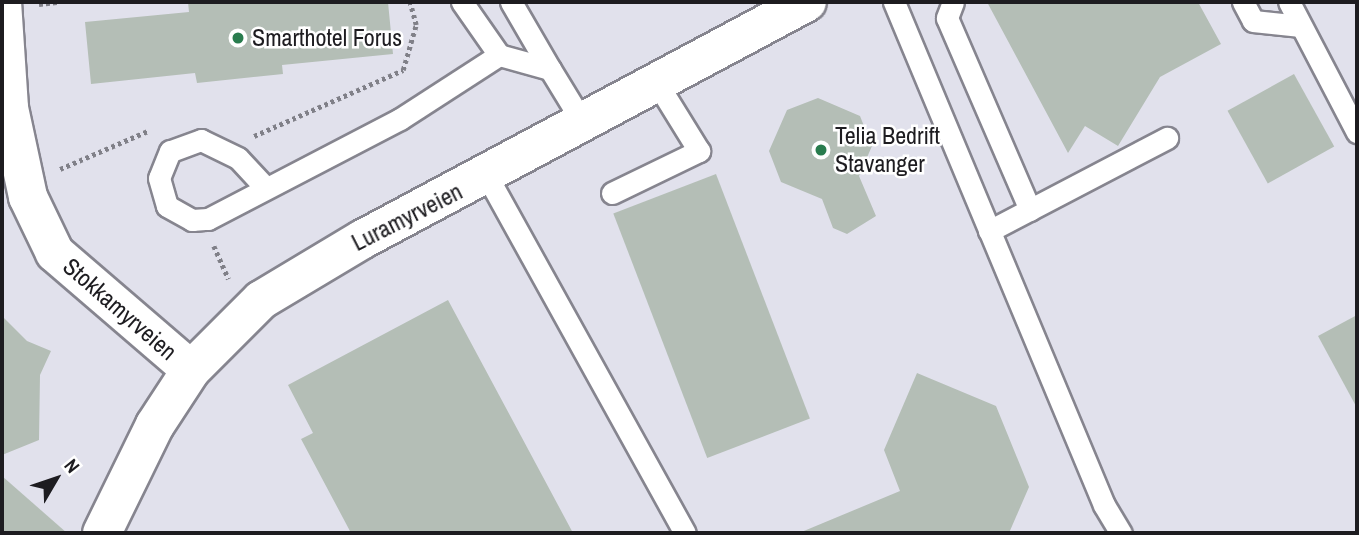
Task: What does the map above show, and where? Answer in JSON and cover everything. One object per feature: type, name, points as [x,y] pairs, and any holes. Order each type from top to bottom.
[{"type":"street","name":"Stokkamyrveien","points":[[2,2],[9,108],[26,190],[55,253],[191,370]]},
{"type":"street","name":"Luramyrveien","points":[[102,533],[155,425],[191,370],[227,330],[294,277],[487,176],[807,2]]},
{"type":"lane","points":[[462,2],[499,55],[550,69]]},
{"type":"lane","points":[[511,2],[583,123]]},
{"type":"lane","points":[[894,2],[1104,505],[1121,533]]},
{"type":"lane","points":[[953,2],[947,18],[1030,210]]},
{"type":"lane","points":[[1243,2],[1253,20],[1301,26]]},
{"type":"lane","points":[[1289,2],[1357,132]]},
{"type":"lane","points":[[264,186],[238,158],[201,140],[170,151],[159,178],[167,206],[192,220],[219,215],[264,186],[400,119],[499,55]]},
{"type":"lane","points":[[612,193],[699,151],[657,83]]},
{"type":"lane","points":[[989,231],[1167,138]]},
{"type":"lane","points":[[487,176],[685,533]]},
{"type":"lane","points":[[1104,505],[1106,533]]},
{"type":"path","points":[[244,131],[255,136],[403,70],[416,25],[410,2]]},
{"type":"path","points":[[26,190],[154,128]]},
{"type":"path","points":[[215,246],[234,293]]},
{"type":"building","points":[[188,2],[388,2],[393,54],[282,65],[283,74],[197,83],[195,73],[91,84],[85,22],[189,12]]},
{"type":"building","points":[[987,2],[1198,2],[1221,44],[1160,77],[1118,146],[1085,126],[1068,153]]},
{"type":"building","points":[[1294,74],[1334,147],[1268,183],[1228,111]]},
{"type":"building","points":[[818,98],[860,116],[872,146],[859,176],[876,216],[847,234],[833,228],[822,199],[781,182],[769,151],[787,110]]},
{"type":"building","points":[[716,174],[810,419],[707,458],[613,213]]},
{"type":"building","points":[[448,300],[573,533],[351,533],[301,439],[313,433],[288,385]]},
{"type":"building","points":[[1357,315],[1357,408],[1318,336]]},
{"type":"building","points":[[2,316],[27,341],[51,351],[40,375],[39,440],[2,455]]},
{"type":"building","points":[[917,373],[996,406],[1029,487],[1009,533],[799,533],[900,491],[884,450]]},
{"type":"building","points":[[2,476],[67,533],[2,533]]},
{"type":"place","name":"Smarthotel Forus","points":[[238,38]]},
{"type":"place","name":"Telia Bedrift Stavanger","points":[[821,150]]}]
